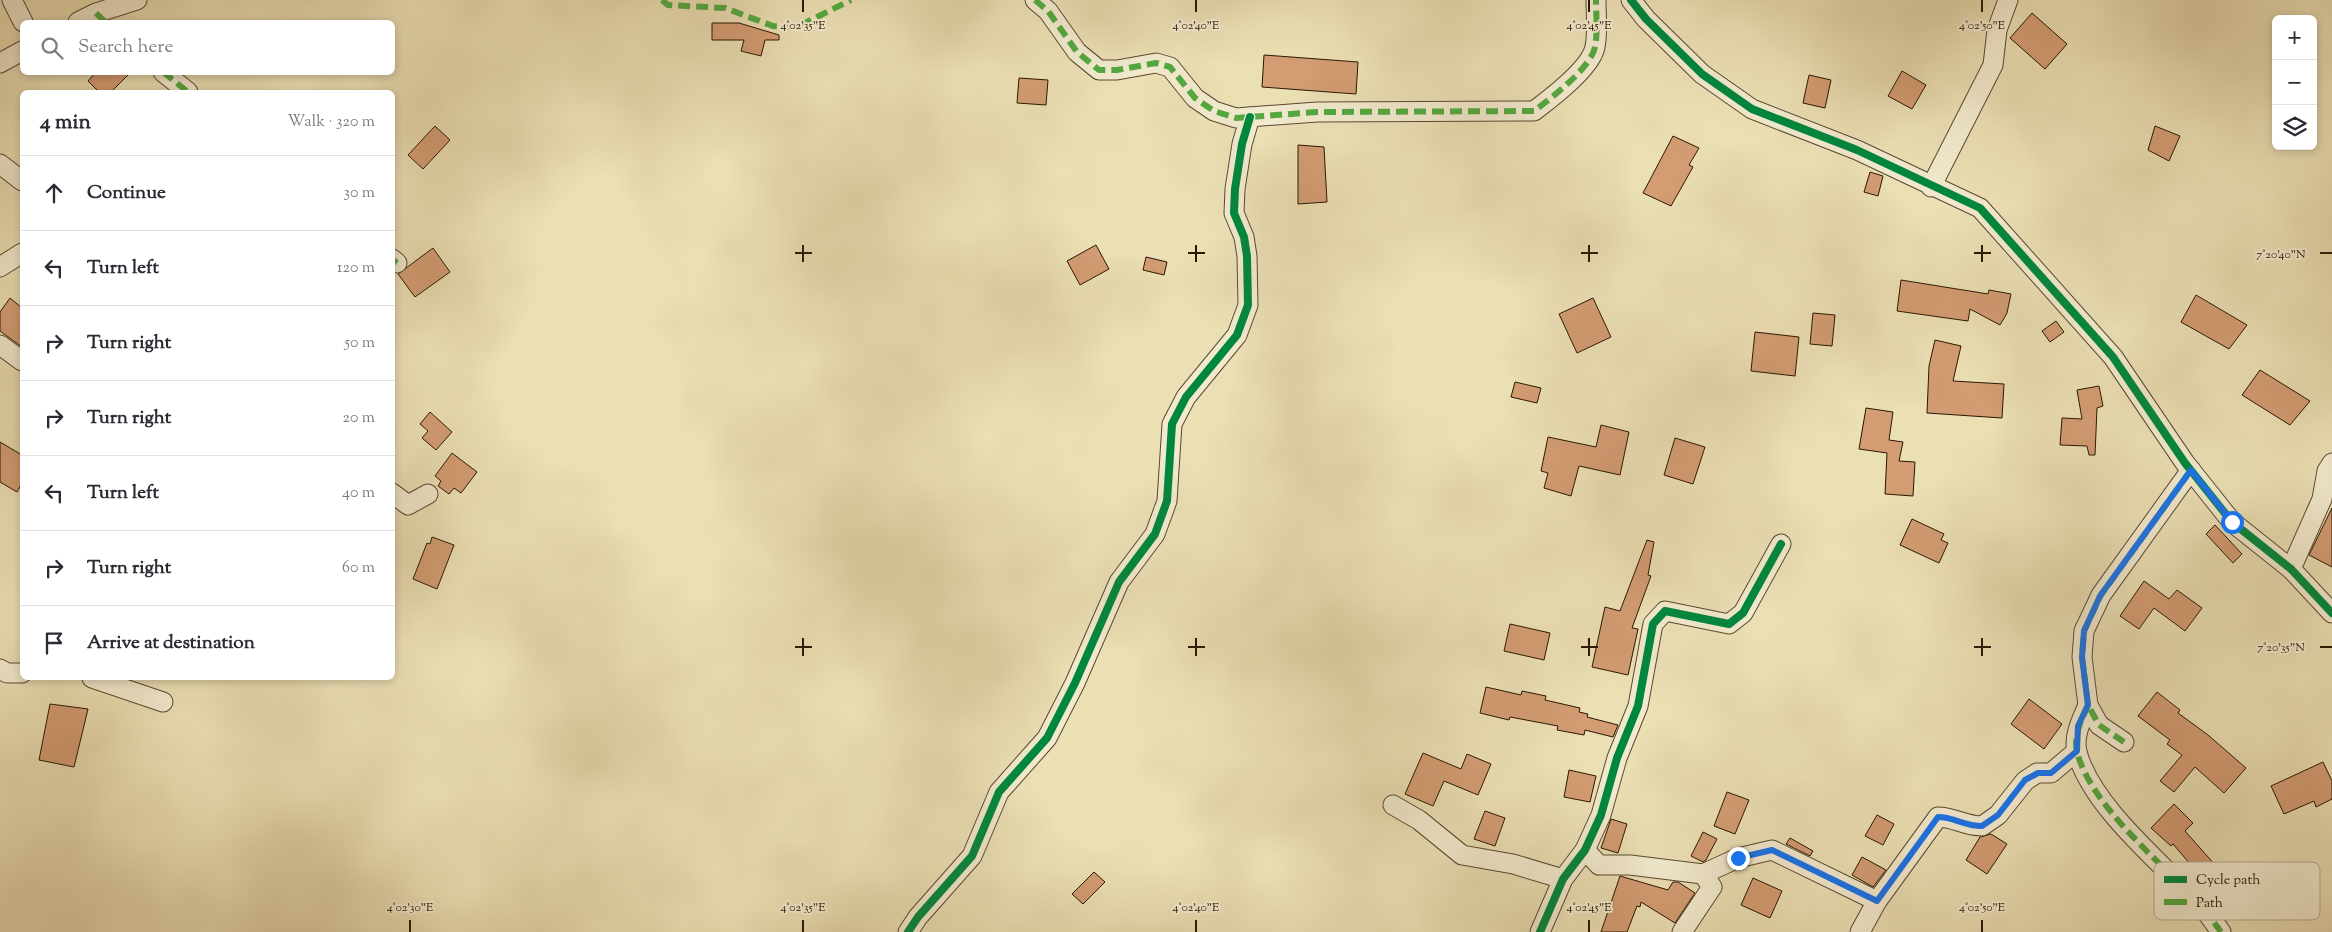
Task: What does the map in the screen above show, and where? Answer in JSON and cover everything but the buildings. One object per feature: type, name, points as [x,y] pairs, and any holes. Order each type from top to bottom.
[{"type":"street","points":[[12,0],[22,20]]},
{"type":"street","points":[[1035,0],[1048,11],[1078,52],[1099,70],[1117,70],[1156,63],[1170,67],[1195,98],[1214,111],[1236,118],[1317,112],[1534,111],[1560,92],[1584,66],[1595,49],[1596,0]]},
{"type":"street","points":[[1631,0],[1646,19],[1702,74],[1752,109],[1857,150],[1980,208],[2113,357],[2191,470],[2232,522],[2291,568],[2332,614]]},
{"type":"street","points":[[1930,186],[1993,65],[1997,30],[2008,0]]},
{"type":"street","points":[[101,18],[128,1]]},
{"type":"street","points":[[0,64],[20,52]]},
{"type":"street","points":[[166,75],[185,90]]},
{"type":"street","points":[[908,932],[918,917],[972,856],[999,792],[1047,738],[1075,683],[1119,582],[1155,534],[1167,501],[1172,424],[1186,396],[1237,335],[1248,305],[1247,256],[1244,237],[1234,214],[1235,189],[1242,144],[1250,117]]},
{"type":"street","points":[[0,164],[20,180]]},
{"type":"street","points":[[0,267],[20,254]]},
{"type":"street","points":[[0,345],[20,360]]},
{"type":"street","points":[[2291,568],[2322,499],[2327,471],[2332,463]]},
{"type":"street","points":[[2124,742],[2099,725],[2088,705],[2082,657],[2084,631],[2100,596],[2191,470]]},
{"type":"street","points":[[395,495],[408,504],[428,494]]},
{"type":"street","points":[[1540,932],[1563,879],[1585,850],[1602,814],[1617,758],[1638,706],[1653,624],[1665,611],[1729,624],[1743,613],[1780,544]]},
{"type":"street","points":[[0,669],[7,673],[20,673]]},
{"type":"street","points":[[98,680],[163,702]]},
{"type":"street","points":[[2088,705],[2078,726],[2077,751],[2087,779],[2123,825],[2159,862]]},
{"type":"street","points":[[1860,932],[1877,901],[1938,817],[1948,817],[1958,823],[1982,826],[1998,815],[2025,780],[2038,773],[2051,773],[2077,751]]},
{"type":"street","points":[[1393,806],[1419,820],[1462,855],[1514,864],[1563,879]]},
{"type":"street","points":[[1585,850],[1599,865],[1630,865],[1703,874],[1738,858],[1772,850],[1877,901]]},
{"type":"street","points":[[1682,932],[1712,887],[1703,874]]},
{"type":"street","points":[[2212,920],[2221,932]]},
{"type":"marked path","points":[[662,0],[668,5],[725,8],[773,26],[797,27],[851,0]]},
{"type":"marked path","points":[[1035,0],[1048,11],[1077,52],[1099,70],[1117,70],[1156,63],[1170,67],[1195,98],[1214,111],[1236,118],[1317,112],[1534,111],[1569,82],[1592,55],[1596,35],[1596,0]]},
{"type":"marked path","points":[[96,13],[103,20]]},
{"type":"marked path","points":[[167,75],[186,90]]},
{"type":"marked path","points":[[2124,742],[2099,725],[2088,705],[2082,657],[2084,631],[2101,595],[2191,470]]},
{"type":"marked path","points":[[2088,705],[2076,740],[2077,752],[2085,772],[2096,792],[2111,812],[2158,862]]},
{"type":"marked path","points":[[2213,920],[2221,932]]},
{"type":"cycle path","points":[[1631,0],[1646,19],[1702,74],[1752,109],[1857,150],[1980,208],[2113,357],[2185,463],[2232,522],[2291,569],[2332,613]]},
{"type":"cycle path","points":[[908,932],[918,917],[972,856],[999,792],[1047,738],[1075,683],[1119,582],[1155,534],[1167,501],[1172,424],[1186,397],[1237,335],[1248,305],[1247,256],[1244,237],[1234,213],[1235,189],[1242,144],[1250,117]]},
{"type":"cycle path","points":[[1540,932],[1563,879],[1585,850],[1601,815],[1617,758],[1638,706],[1653,624],[1665,611],[1729,624],[1743,613],[1781,544]]},
{"type":"route","points":[[1738,858],[1772,850],[1877,901],[1912,856],[1938,817],[1948,817],[1958,823],[1982,826],[1998,815],[2025,780],[2038,773],[2051,773],[2077,751],[2078,726],[2088,705],[2082,657],[2084,631],[2100,596],[2191,470],[2232,522]]}]
